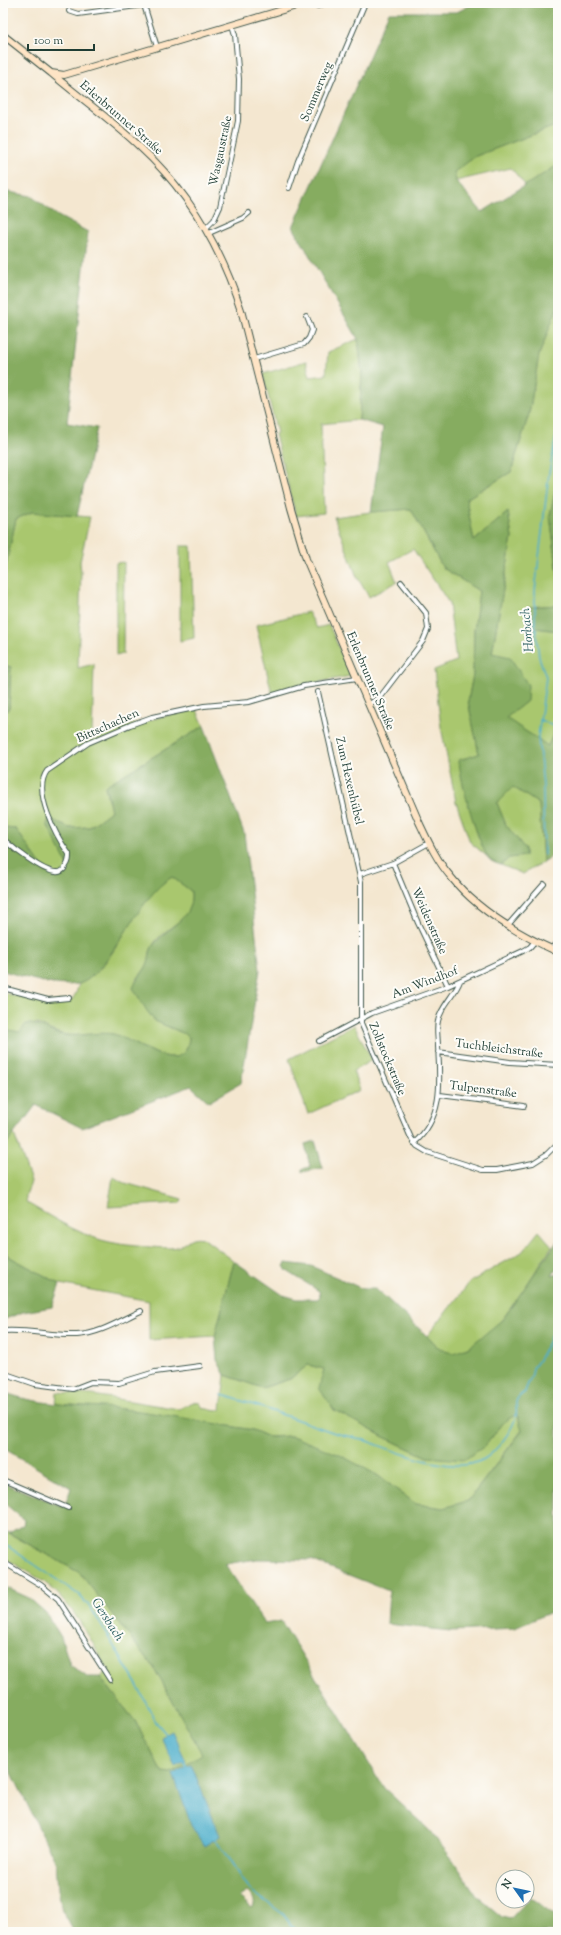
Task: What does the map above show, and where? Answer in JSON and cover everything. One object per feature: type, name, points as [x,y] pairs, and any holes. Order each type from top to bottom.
[{"type":"street","points":[[50,73],[64,75],[232,25],[285,6],[306,3]]},
{"type":"street","points":[[310,3],[318,6],[326,3]]},
{"type":"street","name":"Sommerweg","points":[[289,188],[301,154],[365,3]]},
{"type":"street","points":[[68,11],[78,14],[144,5],[157,47]]},
{"type":"street","name":"Wasgaustraße","points":[[207,230],[220,207],[240,112],[235,35],[232,25]]},
{"type":"street","name":"Erlenbrunner Straße","points":[[3,35],[67,86],[154,160],[184,196],[207,230],[230,278],[254,359],[291,508],[303,548],[368,705],[429,843],[451,878],[465,892],[508,925],[535,941],[558,952]]},
{"type":"street","name":"Erlenbrunner Straße","points":[[64,75],[67,86]]},
{"type":"street","points":[[207,230],[243,218],[249,213]]},
{"type":"street","points":[[254,359],[304,344],[309,338],[312,330],[307,317]]},
{"type":"street","points":[[368,705],[380,697],[423,641],[428,629],[426,612],[401,582]]},
{"type":"street","name":"Bittschachen","points":[[3,839],[47,870],[58,873],[64,870],[70,859],[69,854],[52,825],[42,792],[43,777],[48,771],[88,743],[130,725],[181,710],[249,702],[304,686],[357,678]]},
{"type":"street","name":"Zum Hexenhübel","points":[[318,692],[360,874]]},
{"type":"street","points":[[360,874],[393,863],[429,843]]},
{"type":"street","name":"Weidenstraße","points":[[393,863],[418,923],[448,986]]},
{"type":"street","name":"Zollstockstraße","points":[[360,874],[360,1019],[363,1030],[414,1143]]},
{"type":"street","points":[[508,925],[544,884]]},
{"type":"street","name":"Am Windhof","points":[[320,1041],[360,1019],[460,981],[523,951],[530,947],[535,941]]},
{"type":"street","points":[[551,949],[558,941]]},
{"type":"street","points":[[460,981],[444,1007],[438,1021],[440,1095],[430,1123],[414,1143],[421,1149],[438,1156],[475,1168],[489,1170],[533,1164],[547,1154],[558,1143]]},
{"type":"street","points":[[3,988],[48,1000],[69,998]]},
{"type":"street","name":"Tuchbleichstraße","points":[[438,1052],[510,1062],[558,1065]]},
{"type":"street","name":"Tulpenstraße","points":[[440,1095],[524,1106]]},
{"type":"street","points":[[3,1331],[85,1334],[104,1328],[141,1311]]},
{"type":"street","points":[[3,1373],[35,1384],[73,1389],[91,1382],[119,1383],[160,1371],[200,1366]]},
{"type":"street","points":[[3,1480],[68,1508]]},
{"type":"street","points":[[3,1562],[41,1585],[58,1600],[110,1680]]},
{"type":"green space","points":[[475,3],[558,3],[558,123],[555,126],[476,156],[454,172],[456,181],[482,212],[558,165],[558,306],[539,355],[529,414],[511,472],[466,499],[474,541],[508,512],[512,538],[492,653],[510,657],[528,685],[527,701],[506,718],[548,746],[556,728],[558,650],[558,853],[543,862],[539,804],[513,787],[497,803],[506,825],[525,849],[525,856],[509,858],[501,865],[490,860],[475,828],[462,781],[459,760],[479,754],[468,701],[473,675],[474,631],[479,591],[443,568],[411,509],[371,512],[383,427],[359,420],[362,373],[358,339],[293,227],[389,12],[457,12]]},
{"type":"green space","points":[[558,123],[558,165],[526,186],[511,168],[456,181],[454,172],[476,156],[555,126]]},
{"type":"green space","points":[[3,191],[31,196],[58,216],[88,232],[67,423],[97,428],[77,516],[32,512],[16,519],[3,579]]},
{"type":"green space","points":[[558,305],[558,478],[550,515],[558,575],[558,605],[528,607],[528,627],[558,631],[556,728],[548,746],[505,718],[527,701],[492,653],[512,538],[508,512],[474,541],[466,499],[511,472],[529,414],[539,355]]},
{"type":"green space","points":[[358,339],[362,373],[359,420],[321,424],[324,513],[296,516],[275,434],[277,433],[263,374],[306,361],[310,377],[326,375],[328,352]]},
{"type":"green space","points":[[558,478],[558,575],[550,515]]},
{"type":"green space","points":[[411,509],[443,568],[479,591],[474,631],[473,675],[468,701],[479,754],[459,760],[477,834],[490,859],[470,842],[456,802],[441,727],[434,670],[456,661],[449,603],[413,549],[389,562],[397,582],[369,597],[357,577],[334,517]]},
{"type":"green space","points":[[32,512],[90,517],[80,562],[78,668],[94,664],[92,740],[130,725],[196,708],[204,726],[105,786],[111,811],[90,827],[69,828],[49,819],[69,868],[58,875],[44,870],[16,829],[3,828],[3,712],[9,710],[11,667],[3,665],[3,579],[16,519]]},
{"type":"green space","points":[[180,546],[191,546],[194,638],[180,641]]},
{"type":"green space","points":[[124,562],[123,654],[116,656],[116,563]]},
{"type":"green space","points":[[558,605],[558,631],[528,627],[528,607]]},
{"type":"green space","points":[[308,612],[317,628],[329,625],[351,676],[303,685],[272,694],[256,625]]},
{"type":"green space","points":[[3,665],[11,667],[9,710],[3,712]]},
{"type":"green space","points":[[204,726],[244,833],[260,970],[241,1083],[209,1102],[191,1086],[82,1128],[36,1105],[3,1148],[3,1029],[20,1032],[26,1024],[32,1024],[64,1035],[101,1033],[113,1034],[157,1054],[169,1057],[179,1056],[186,1050],[189,1037],[155,1021],[133,988],[147,965],[152,947],[184,916],[191,901],[191,891],[172,877],[159,887],[147,901],[100,968],[89,979],[78,984],[69,985],[50,983],[3,971],[3,828],[16,829],[44,870],[58,875],[69,868],[47,824],[49,818],[69,828],[90,827],[111,811],[105,786]]},
{"type":"green space","points":[[513,787],[539,804],[543,862],[523,874],[501,865],[509,858],[525,856],[525,849],[506,825],[497,803]]},
{"type":"green space","points":[[172,877],[191,891],[191,902],[188,911],[183,918],[162,934],[156,941],[150,951],[148,964],[135,981],[155,1021],[189,1037],[186,1050],[178,1056],[168,1057],[143,1048],[119,1036],[111,1034],[68,1035],[52,1031],[37,1023],[20,1033],[3,1029],[3,993],[50,1002],[72,1000],[79,984],[92,976],[104,964],[146,901],[158,887]]},
{"type":"green space","points":[[354,1025],[372,1060],[353,1071],[360,1090],[308,1114],[289,1059]]},
{"type":"green space","points":[[14,1134],[31,1181],[26,1195],[27,1203],[72,1228],[101,1240],[126,1245],[170,1248],[180,1246],[190,1239],[197,1237],[203,1238],[234,1261],[215,1336],[149,1340],[149,1301],[60,1284],[8,1256],[3,1247],[3,1148]]},
{"type":"green space","points":[[315,1141],[323,1168],[302,1172],[302,1169],[310,1167],[305,1144]]},
{"type":"green space","points":[[113,1177],[125,1183],[182,1199],[180,1203],[108,1207]]},
{"type":"green space","points":[[539,1231],[552,1246],[500,1322],[480,1340],[458,1352],[448,1352],[435,1345],[427,1336],[470,1282],[522,1252]]},
{"type":"green space","points":[[558,1240],[558,1265],[552,1276],[558,1274],[558,1609],[515,1628],[451,1631],[387,1624],[389,1591],[311,1560],[257,1559],[225,1564],[265,1624],[281,1621],[384,1788],[429,1830],[453,1860],[477,1896],[502,1917],[510,1919],[520,1909],[535,1909],[535,1900],[558,1918],[558,1932],[74,1932],[62,1910],[58,1889],[56,1863],[8,1765],[3,1761],[3,1586],[29,1598],[46,1613],[61,1637],[70,1665],[87,1677],[100,1677],[135,1721],[162,1772],[170,1773],[202,1754],[154,1668],[80,1573],[9,1533],[23,1525],[24,1520],[3,1502],[3,1483],[59,1505],[65,1505],[71,1488],[3,1448],[3,1392],[18,1397],[47,1403],[108,1407],[155,1413],[253,1430],[269,1437],[292,1436],[340,1455],[377,1475],[416,1504],[443,1508],[468,1501],[522,1431],[517,1414],[505,1421],[485,1446],[464,1460],[427,1457],[384,1437],[334,1410],[319,1388],[324,1369],[308,1365],[290,1379],[262,1388],[225,1375],[217,1360],[215,1336],[234,1261],[283,1295],[297,1299],[317,1299],[320,1297],[319,1291],[287,1271],[284,1266],[286,1263],[311,1266],[363,1289],[375,1289],[435,1345],[445,1351],[453,1353],[468,1348],[503,1319]],"holes":[[[191,1764],[220,1836],[204,1846],[173,1774]],[[247,1892],[254,1900],[252,1908],[239,1897]]]},
{"type":"green space","points":[[3,1247],[8,1256],[60,1284],[52,1307],[23,1312],[3,1320]]},
{"type":"green space","points":[[308,1365],[324,1369],[334,1410],[384,1437],[427,1457],[485,1446],[505,1421],[517,1414],[522,1430],[468,1501],[443,1508],[416,1504],[377,1475],[292,1436],[269,1437],[253,1430],[123,1409],[56,1404],[57,1392],[93,1395],[179,1409],[193,1402],[200,1403],[203,1408],[216,1411],[221,1409],[225,1375],[262,1388],[290,1379]]},
{"type":"green space","points":[[3,1530],[80,1573],[154,1668],[203,1755],[170,1773],[162,1772],[135,1721],[100,1677],[108,1670],[72,1610],[57,1593],[45,1583],[3,1557]]},
{"type":"water","points":[[172,1731],[186,1761],[175,1766],[161,1737]]},
{"type":"water","points":[[191,1764],[220,1836],[204,1846],[192,1827],[173,1774]]},
{"type":"waterway","name":"Horbach","points":[[544,855],[543,785],[538,737],[546,677],[539,657],[535,623],[535,591],[549,473],[558,427]]},
{"type":"waterway","points":[[540,720],[558,727]]},
{"type":"waterway","points":[[222,1395],[265,1408],[335,1433],[364,1440],[408,1456],[440,1464],[471,1464],[489,1456],[499,1446],[512,1427],[515,1421],[517,1400],[525,1392],[533,1368],[548,1344],[558,1317]]},
{"type":"waterway","name":"Gersbach","points":[[3,1543],[79,1595],[91,1608],[137,1685],[156,1722],[167,1735]]},
{"type":"waterway","points":[[184,1760],[187,1767]]},
{"type":"waterway","name":"Gersbach","points":[[214,1838],[225,1851],[250,1890],[283,1914],[292,1926],[299,1932]]}]
